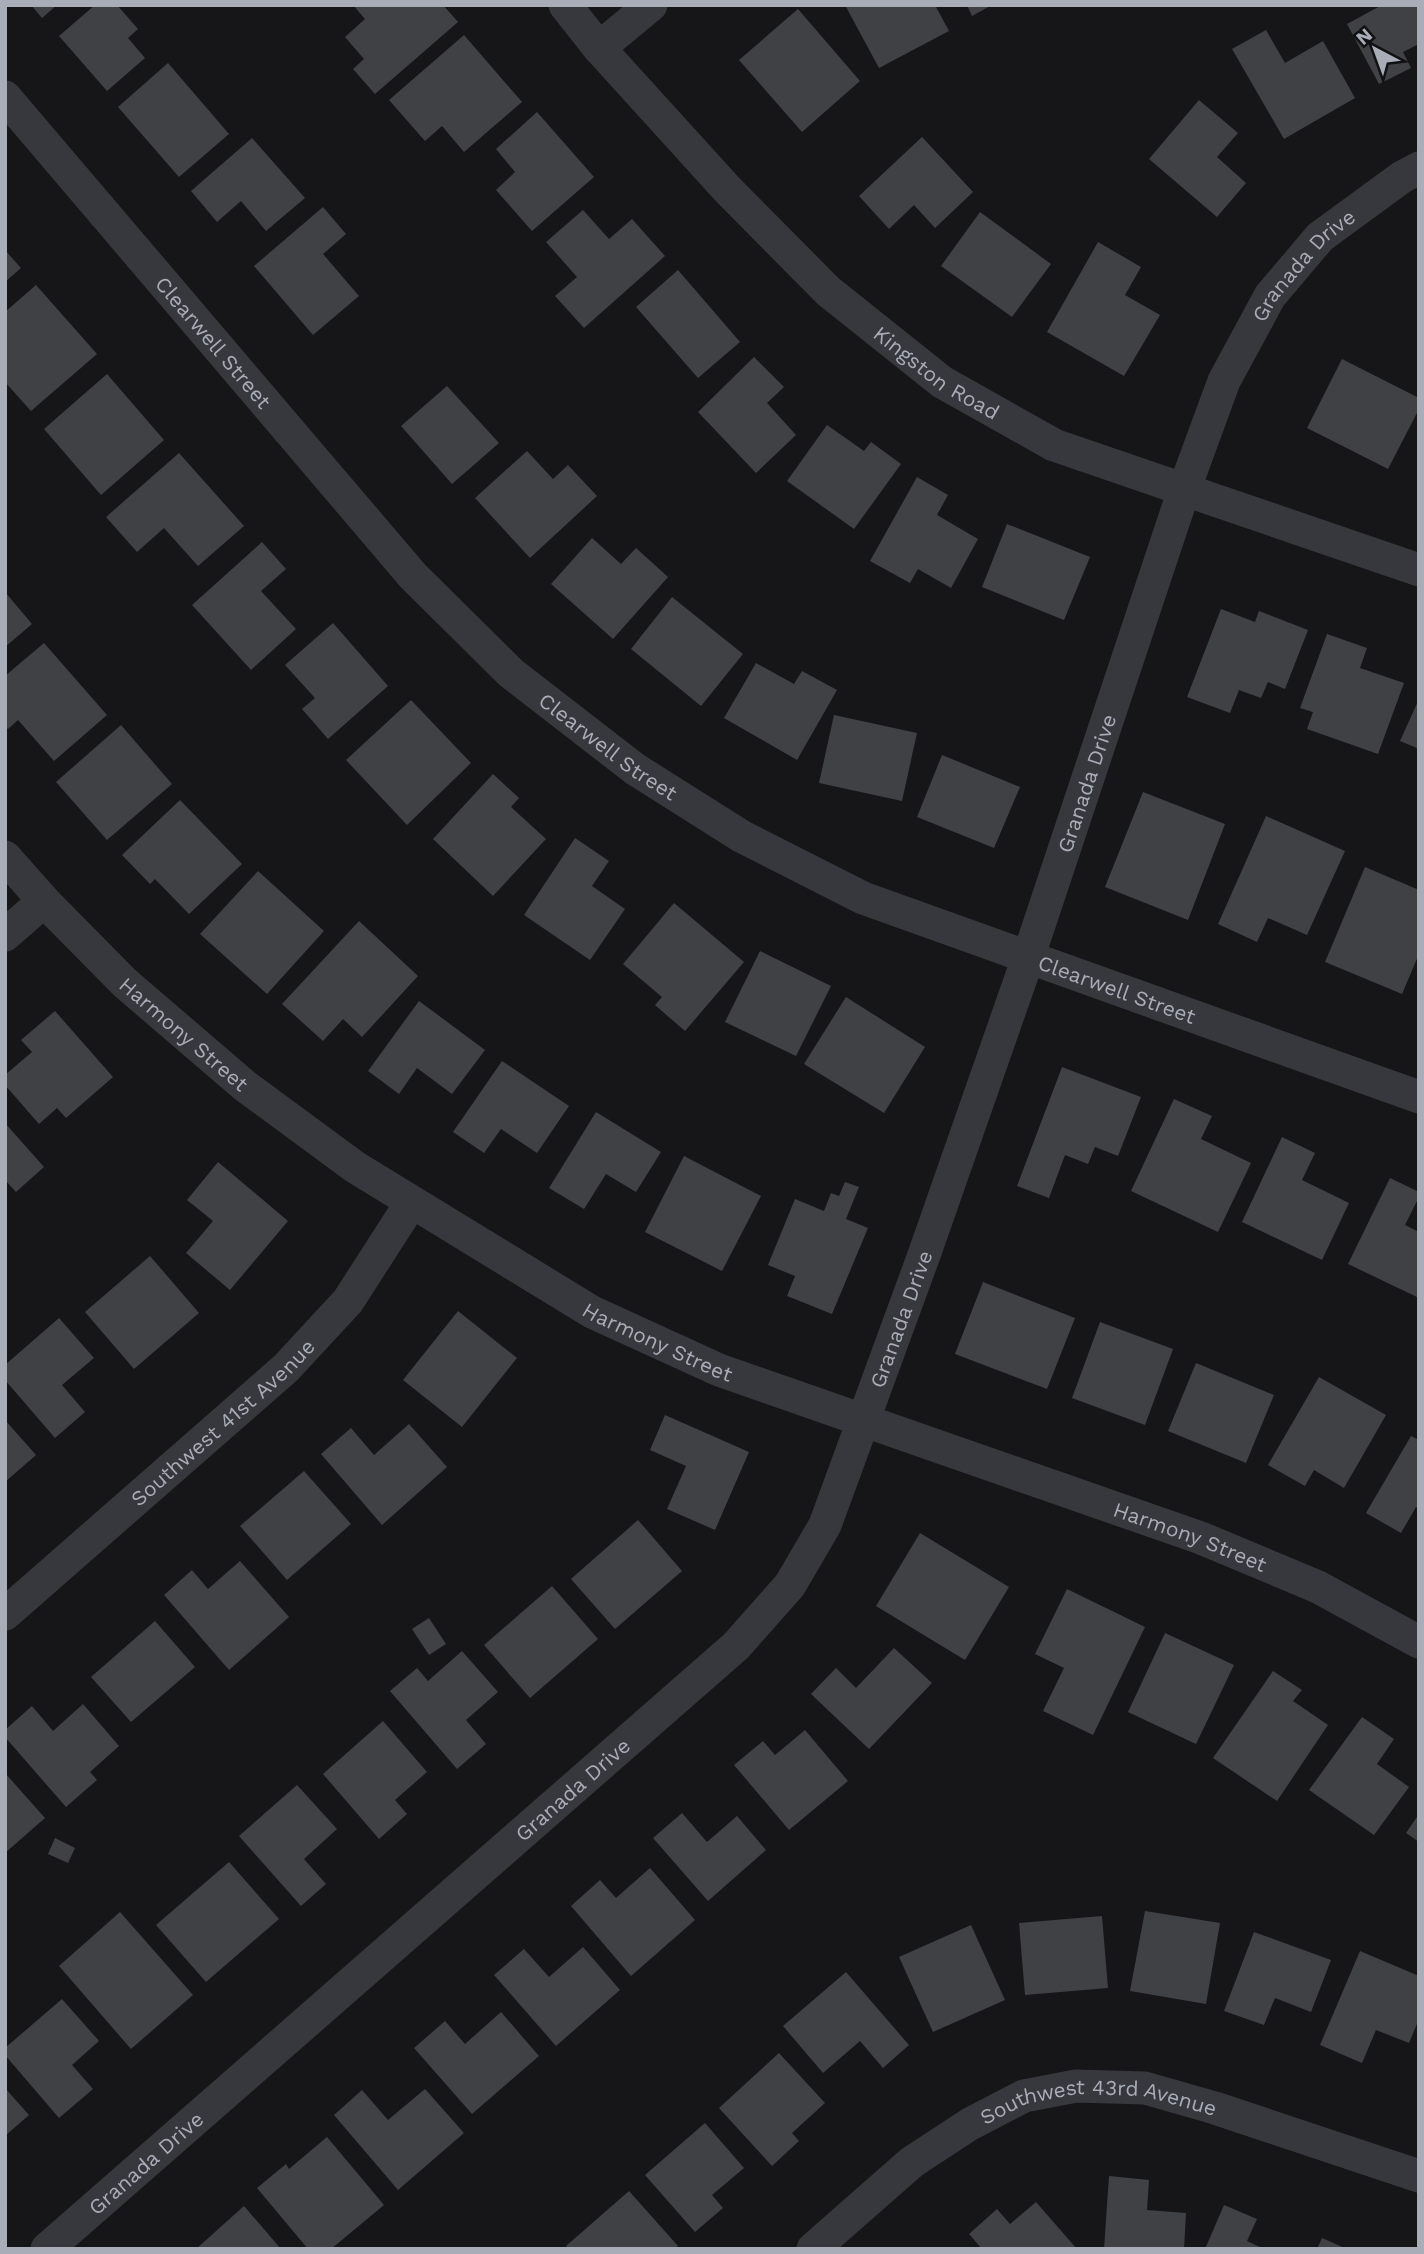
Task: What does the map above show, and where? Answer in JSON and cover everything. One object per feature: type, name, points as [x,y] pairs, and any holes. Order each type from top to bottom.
[{"type":"street","name":"Kingston Road","points":[[565,5],[599,48],[727,189],[828,291],[942,382],[1054,445],[1419,570]]},
{"type":"street","points":[[599,48],[651,5]]},
{"type":"street","name":"Clearwell Street","points":[[5,97],[413,576],[511,673],[635,769],[741,836],[863,898],[1419,1097]]},
{"type":"street","name":"Granada Drive","points":[[47,2249],[736,1646],[790,1585],[825,1525],[924,1255],[1028,958],[1184,490],[1224,382],[1270,296],[1320,237],[1402,177],[1419,168]]},
{"type":"street","name":"Harmony Street","points":[[5,857],[44,901],[125,983],[245,1086],[355,1167],[592,1312],[719,1370],[1201,1538],[1318,1587],[1419,1642]]},
{"type":"street","points":[[5,934],[44,901]]},
{"type":"street","name":"Southwest 41st Avenue","points":[[5,1614],[286,1368],[348,1301],[411,1203]]},
{"type":"street","name":"Southwest 43rd Avenue","points":[[813,2249],[912,2162],[970,2124],[1024,2096],[1076,2087],[1145,2088],[1215,2108],[1419,2176]]},
{"type":"building","points":[[31,5],[57,5],[42,18]]},
{"type":"building","points":[[95,5],[117,5],[138,29],[128,38],[145,58],[107,91],[59,36]]},
{"type":"building","points":[[353,5],[443,5],[458,22],[375,94],[353,69],[364,59],[345,37],[365,19]]},
{"type":"building","points":[[845,5],[935,5],[949,31],[879,68]]},
{"type":"building","points":[[967,5],[992,5],[972,16]]},
{"type":"building","points":[[1382,5],[1419,5],[1419,44],[1403,52],[1411,68],[1379,84],[1347,24]]},
{"type":"building","points":[[798,9],[860,81],[802,132],[739,60]]},
{"type":"building","points":[[1266,30],[1285,63],[1323,41],[1355,98],[1284,139],[1232,49]]},
{"type":"building","points":[[464,35],[522,102],[464,152],[442,126],[425,141],[389,100]]},
{"type":"building","points":[[168,63],[229,134],[179,177],[118,107]]},
{"type":"building","points":[[1199,100],[1238,133],[1217,157],[1246,183],[1217,217],[1149,159]]},
{"type":"building","points":[[537,112],[594,177],[532,231],[496,190],[515,172],[496,149]]},
{"type":"building","points":[[922,137],[973,192],[935,228],[914,205],[889,229],[859,196]]},
{"type":"building","points":[[252,138],[305,198],[266,231],[241,201],[217,222],[191,191]]},
{"type":"building","points":[[323,207],[346,234],[323,254],[359,296],[313,335],[254,266]]},
{"type":"building","points":[[583,210],[609,239],[632,219],[665,256],[584,328],[555,296],[577,277],[546,242]]},
{"type":"building","points":[[980,212],[1051,264],[1012,317],[941,266]]},
{"type":"building","points":[[1098,242],[1141,267],[1125,295],[1160,315],[1124,376],[1047,332]]},
{"type":"building","points":[[5,250],[21,268],[5,282]]},
{"type":"building","points":[[678,270],[740,342],[698,378],[636,307]]},
{"type":"building","points":[[36,285],[97,354],[31,411],[5,382],[5,312]]},
{"type":"building","points":[[754,357],[784,387],[767,403],[796,435],[756,473],[698,412]]},
{"type":"building","points":[[1342,359],[1419,398],[1419,409],[1388,469],[1307,428]]},
{"type":"building","points":[[107,374],[164,440],[101,495],[44,429]]},
{"type":"building","points":[[447,386],[499,443],[452,484],[401,426]]},
{"type":"building","points":[[827,425],[864,451],[871,442],[901,464],[854,529],[787,481]]},
{"type":"building","points":[[527,451],[553,479],[568,465],[597,496],[530,558],[475,498]]},
{"type":"building","points":[[179,453],[244,526],[198,566],[164,528],[137,552],[106,517]]},
{"type":"building","points":[[917,477],[948,495],[937,515],[978,539],[951,588],[918,569],[910,583],[870,561]]},
{"type":"building","points":[[1007,524],[1090,557],[1064,620],[982,587]]},
{"type":"building","points":[[592,538],[621,564],[636,548],[668,577],[613,639],[551,584]]},
{"type":"building","points":[[262,542],[286,569],[261,591],[296,629],[251,670],[192,605]]},
{"type":"building","points":[[5,592],[32,624],[5,647]]},
{"type":"building","points":[[672,597],[743,654],[701,706],[631,649]]},
{"type":"building","points":[[1221,609],[1255,622],[1259,611],[1308,630],[1285,689],[1268,682],[1261,698],[1239,690],[1230,713],[1187,697]]},
{"type":"building","points":[[333,623],[388,686],[328,739],[302,709],[315,698],[285,665]]},
{"type":"building","points":[[1327,634],[1367,648],[1360,668],[1404,683],[1378,754],[1307,729],[1313,712],[1300,708]]},
{"type":"building","points":[[44,643],[107,715],[54,761],[18,720],[8,729],[5,726],[5,676]]},
{"type":"building","points":[[756,663],[794,684],[802,671],[837,690],[797,760],[724,718]]},
{"type":"building","points":[[1419,699],[1419,749],[1400,741]]},
{"type":"building","points":[[411,700],[471,763],[407,825],[346,760]]},
{"type":"building","points":[[834,715],[917,733],[902,801],[819,783]]},
{"type":"building","points":[[121,725],[172,784],[107,840],[56,782]]},
{"type":"building","points":[[942,755],[1020,787],[994,848],[917,817]]},
{"type":"building","points":[[493,774],[519,798],[511,807],[546,839],[493,896],[433,839]]},
{"type":"building","points":[[1143,792],[1225,824],[1188,920],[1105,887]]},
{"type":"building","points":[[180,800],[242,864],[189,914],[155,879],[150,884],[122,855]]},
{"type":"building","points":[[1266,816],[1345,851],[1307,935],[1268,918],[1257,942],[1218,924]]},
{"type":"building","points":[[575,838],[609,861],[592,886],[625,909],[590,960],[524,915]]},
{"type":"building","points":[[1365,867],[1419,890],[1419,954],[1402,994],[1325,962]]},
{"type":"building","points":[[258,871],[324,931],[267,994],[200,934]]},
{"type":"building","points":[[674,903],[744,962],[685,1031],[655,1005],[662,997],[623,964]]},
{"type":"building","points":[[359,921],[418,976],[362,1037],[343,1019],[323,1041],[282,1004]]},
{"type":"building","points":[[760,951],[831,986],[796,1056],[725,1022]]},
{"type":"building","points":[[846,997],[925,1047],[884,1113],[804,1064]]},
{"type":"building","points":[[419,1001],[485,1050],[452,1094],[417,1068],[399,1094],[368,1071]]},
{"type":"building","points":[[55,1011],[113,1077],[66,1118],[57,1108],[39,1124],[5,1085],[5,1075],[32,1052],[21,1040]]},
{"type":"building","points":[[502,1061],[569,1106],[537,1153],[501,1129],[484,1153],[453,1132]]},
{"type":"building","points":[[1062,1067],[1141,1097],[1118,1156],[1095,1147],[1088,1164],[1065,1155],[1049,1198],[1017,1186]]},
{"type":"building","points":[[1174,1099],[1212,1116],[1201,1139],[1251,1163],[1218,1232],[1131,1191]]},
{"type":"building","points":[[596,1112],[661,1152],[636,1192],[606,1174],[584,1209],[549,1188]]},
{"type":"building","points":[[5,1123],[44,1167],[16,1192],[5,1180]]},
{"type":"building","points":[[1282,1137],[1315,1153],[1302,1180],[1349,1203],[1322,1260],[1242,1222]]},
{"type":"building","points":[[684,1156],[761,1196],[722,1271],[645,1232]]},
{"type":"building","points":[[218,1162],[288,1221],[230,1290],[186,1253],[213,1221],[187,1200]]},
{"type":"building","points":[[1390,1178],[1419,1192],[1405,1225],[1419,1232],[1419,1298],[1348,1264]]},
{"type":"building","points":[[845,1182],[859,1187],[846,1219],[868,1228],[832,1314],[787,1296],[795,1276],[768,1265],[795,1199],[824,1211],[831,1193],[839,1196]]},
{"type":"building","points":[[150,1256],[199,1313],[134,1369],[85,1312]]},
{"type":"building","points":[[983,1282],[1075,1318],[1047,1389],[955,1354]]},
{"type":"building","points":[[458,1311],[517,1358],[462,1427],[403,1380]]},
{"type":"building","points":[[59,1318],[94,1358],[62,1385],[85,1412],[55,1438],[5,1380],[5,1365]]},
{"type":"building","points":[[1100,1322],[1173,1349],[1145,1425],[1072,1398]]},
{"type":"building","points":[[1196,1363],[1274,1395],[1246,1463],[1168,1431]]},
{"type":"building","points":[[1319,1377],[1386,1415],[1344,1488],[1314,1470],[1305,1486],[1268,1465]]},
{"type":"building","points":[[665,1415],[749,1452],[715,1530],[667,1509],[686,1466],[650,1450]]},
{"type":"building","points":[[5,1420],[36,1455],[5,1482]]},
{"type":"building","points":[[409,1424],[447,1467],[382,1525],[321,1454],[351,1428],[374,1455]]},
{"type":"building","points":[[1411,1436],[1419,1440],[1419,1509],[1416,1507],[1401,1533],[1366,1513]]},
{"type":"building","points":[[304,1471],[351,1524],[287,1580],[240,1526]]},
{"type":"building","points":[[638,1520],[682,1571],[615,1629],[571,1579]]},
{"type":"building","points":[[920,1533],[1009,1587],[965,1660],[876,1606]]},
{"type":"building","points":[[240,1561],[289,1617],[229,1670],[164,1595],[192,1570],[208,1589]]},
{"type":"building","points":[[552,1586],[598,1639],[530,1698],[484,1645]]},
{"type":"building","points":[[1067,1589],[1145,1627],[1093,1735],[1043,1711],[1064,1668],[1035,1654]]},
{"type":"building","points":[[429,1618],[446,1644],[429,1655],[412,1629]]},
{"type":"building","points":[[155,1621],[195,1667],[131,1722],[91,1677]]},
{"type":"building","points":[[1165,1633],[1234,1665],[1196,1744],[1128,1712]]},
{"type":"building","points":[[894,1648],[932,1683],[869,1749],[811,1694],[836,1668],[856,1688]]},
{"type":"building","points":[[462,1651],[498,1692],[466,1720],[486,1744],[457,1769],[390,1691],[417,1668],[428,1681]]},
{"type":"building","points":[[1273,1671],[1302,1690],[1293,1701],[1328,1725],[1277,1801],[1213,1758]]},
{"type":"building","points":[[83,1704],[119,1746],[90,1772],[97,1780],[66,1807],[5,1737],[5,1730],[32,1706],[53,1731]]},
{"type":"building","points":[[1362,1717],[1394,1739],[1377,1764],[1409,1787],[1374,1835],[1309,1790]]},
{"type":"building","points":[[383,1721],[427,1772],[395,1800],[407,1814],[379,1839],[323,1774]]},
{"type":"building","points":[[805,1730],[848,1781],[789,1830],[734,1765],[763,1741],[775,1755]]},
{"type":"building","points":[[5,1773],[45,1818],[5,1853]]},
{"type":"building","points":[[297,1785],[337,1829],[304,1859],[326,1884],[301,1906],[239,1836]]},
{"type":"building","points":[[682,1813],[707,1842],[737,1816],[766,1850],[708,1901],[653,1838]]},
{"type":"building","points":[[1419,1814],[1419,1842],[1406,1833]]},
{"type":"building","points":[[55,1838],[75,1848],[68,1863],[48,1854]]},
{"type":"building","points":[[229,1862],[279,1919],[206,1982],[156,1925]]},
{"type":"building","points":[[650,1868],[695,1920],[631,1976],[571,1906],[600,1880],[616,1898]]},
{"type":"building","points":[[1145,1911],[1220,1923],[1206,2004],[1130,1991]]},
{"type":"building","points":[[120,1912],[193,1995],[131,2049],[59,1966]]},
{"type":"building","points":[[1102,1916],[1108,1988],[1025,1995],[1019,1923]]},
{"type":"building","points":[[971,1925],[1005,2000],[933,2032],[899,1957]]},
{"type":"building","points":[[1254,1932],[1331,1960],[1311,2012],[1275,1998],[1264,2025],[1224,2011]]},
{"type":"building","points":[[583,1947],[620,1990],[556,2046],[494,1975],[524,1949],[549,1977]]},
{"type":"building","points":[[1360,1951],[1419,1976],[1419,2019],[1409,2043],[1376,2030],[1362,2063],[1320,2045]]},
{"type":"building","points":[[846,1972],[909,2045],[883,2068],[860,2041],[823,2073],[783,2026]]},
{"type":"building","points":[[62,1999],[99,2041],[72,2065],[93,2089],[59,2118],[5,2055],[5,2048]]},
{"type":"building","points":[[501,2012],[539,2056],[472,2114],[414,2048],[445,2021],[465,2044]]},
{"type":"building","points":[[779,2053],[825,2103],[792,2133],[799,2141],[772,2166],[719,2108]]},
{"type":"building","points":[[5,2088],[29,2115],[5,2136]]},
{"type":"building","points":[[425,2089],[464,2133],[398,2190],[334,2115],[362,2090],[388,2120]]},
{"type":"building","points":[[705,2123],[744,2168],[712,2195],[723,2208],[695,2232],[645,2175]]},
{"type":"building","points":[[327,2137],[384,2205],[331,2249],[308,2249],[257,2188],[286,2164],[289,2169]]},
{"type":"building","points":[[1109,2176],[1149,2180],[1147,2210],[1186,2213],[1184,2249],[1104,2249]]},
{"type":"building","points":[[629,2191],[678,2246],[674,2249],[569,2249],[566,2246]]},
{"type":"building","points":[[1036,2202],[1077,2249],[982,2249],[969,2234],[997,2209],[1010,2224]]},
{"type":"building","points":[[1224,2205],[1257,2219],[1247,2241],[1264,2249],[1205,2249]]},
{"type":"building","points":[[244,2206],[281,2249],[196,2249]]},
{"type":"building","points":[[1322,2238],[1347,2249],[1317,2249]]}]
